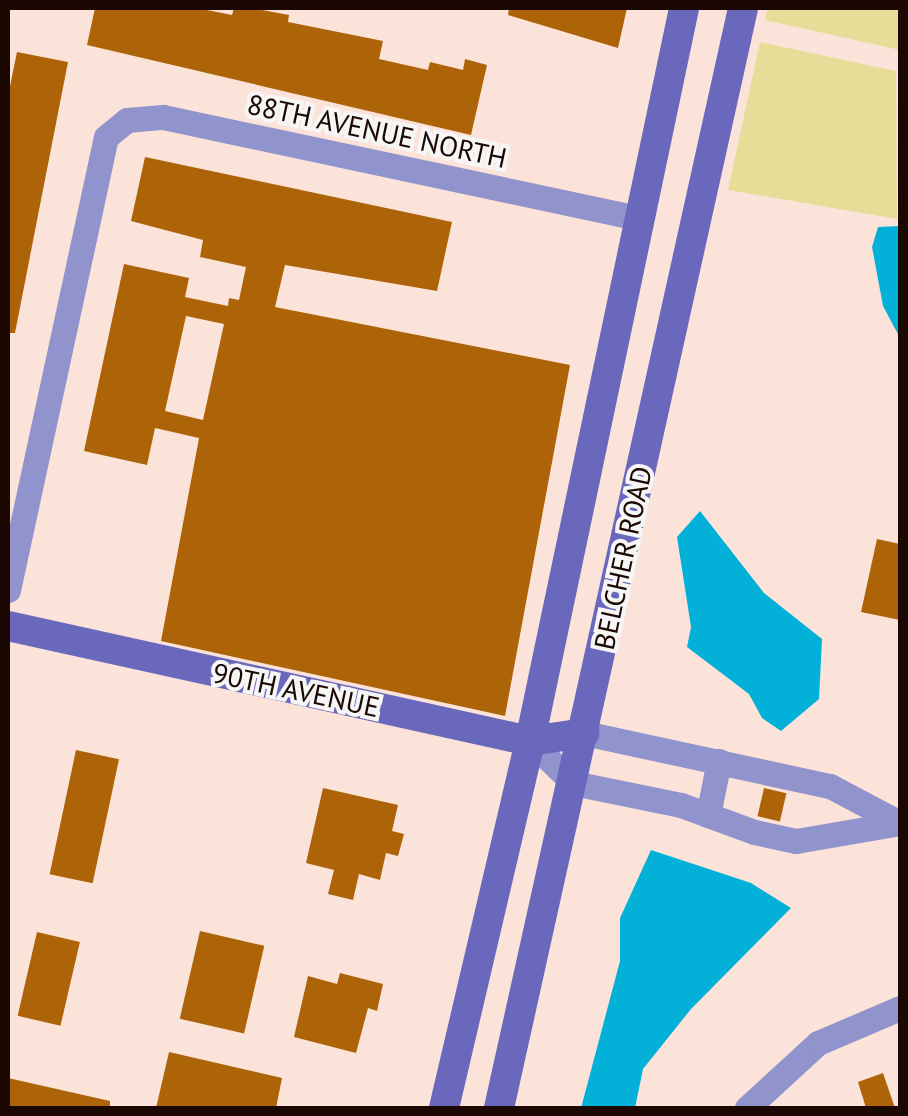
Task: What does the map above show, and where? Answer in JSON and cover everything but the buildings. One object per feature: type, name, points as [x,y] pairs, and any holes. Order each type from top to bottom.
[{"type":"main road","name":"BELCHER ROAD","points":[[444,1108],[530,741],[684,8]]},
{"type":"main road","name":"BELCHER ROAD","points":[[499,1108],[744,8]]},
{"type":"main road","name":"90TH AVENUE","points":[[8,626],[530,741],[584,733]]},
{"type":"street","name":"88TH AVENUE NORTH","points":[[8,590],[106,137],[127,120],[163,116],[640,218]]},
{"type":"street","points":[[584,733],[830,786],[900,823]]},
{"type":"street","points":[[530,741],[573,783],[708,815],[796,841],[900,823]]},
{"type":"street","points":[[708,815],[719,761]]},
{"type":"street","points":[[746,1108],[818,1044],[882,1010],[900,1008]]},
{"type":"shaded area","points":[[768,8],[900,8],[900,50],[765,20]]},
{"type":"shaded area","points":[[760,42],[896,71],[897,219],[728,190]]},
{"type":"water","points":[[900,226],[900,338],[883,306],[872,247],[878,227]]},
{"type":"water","points":[[700,511],[764,593],[822,639],[819,699],[781,731],[762,718],[749,694],[687,647],[691,627],[677,537]]},
{"type":"water","points":[[651,850],[751,883],[791,908],[691,1009],[643,1069],[635,1108],[581,1108],[620,961],[620,918]]}]
